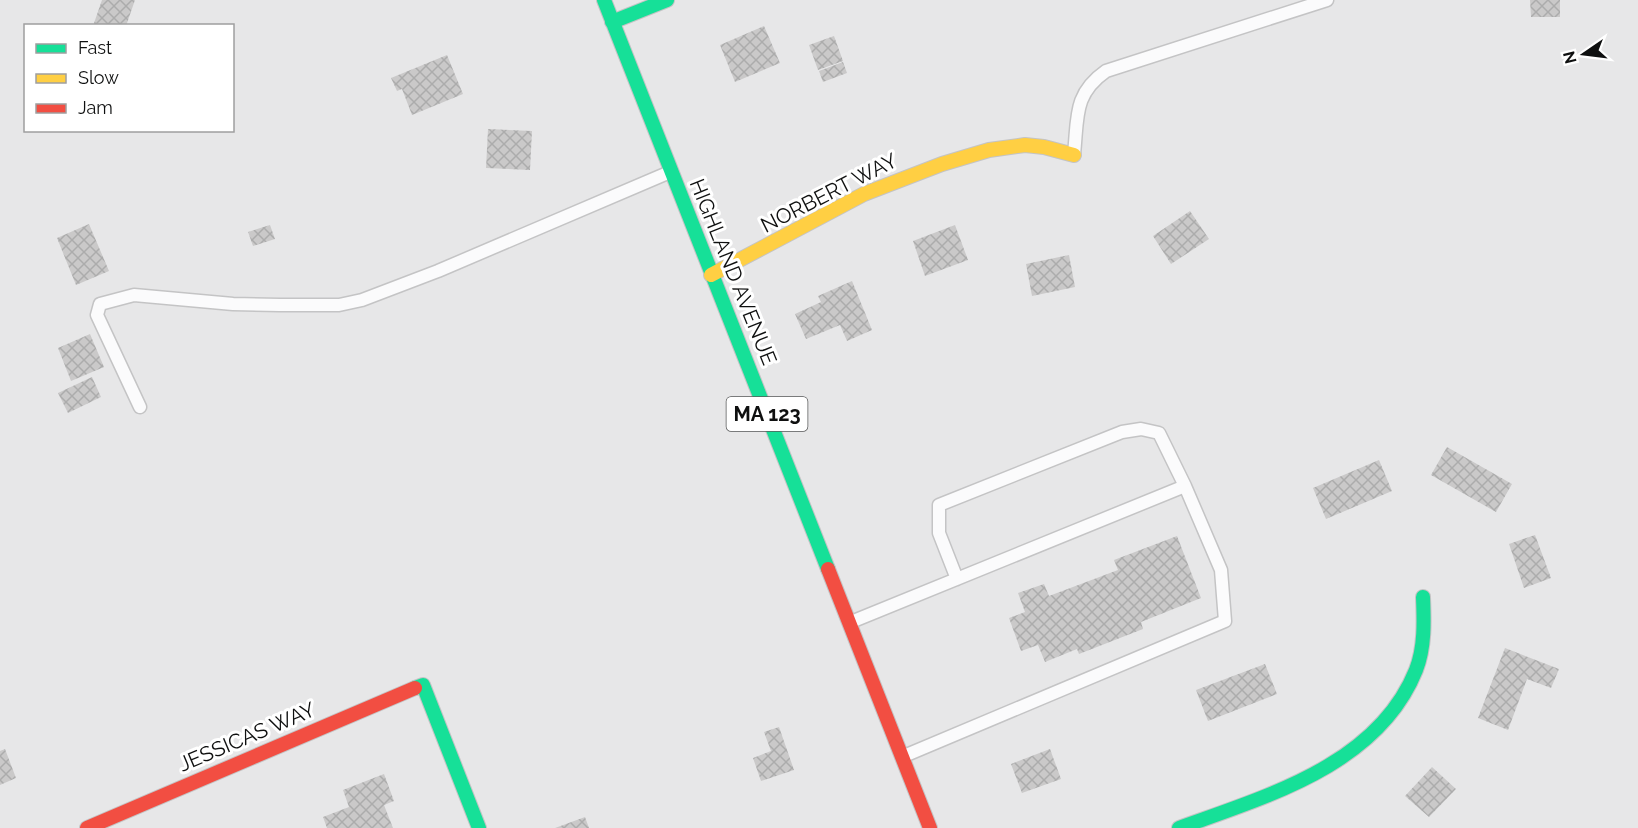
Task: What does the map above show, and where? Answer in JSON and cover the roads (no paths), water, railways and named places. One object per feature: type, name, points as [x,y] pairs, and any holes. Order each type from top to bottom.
[{"type":"street","name":"HIGHLAND AVENUE","points":[[604,0],[930,828]]},
{"type":"street","points":[[612,22],[667,0]]},
{"type":"street","name":"NORBERT WAY","points":[[711,275],[771,246],[865,194],[935,166],[975,154],[1026,145],[1074,155]]},
{"type":"street","points":[[1179,828],[1307,777],[1352,751],[1374,732],[1401,698],[1416,670],[1424,623],[1423,597]]},
{"type":"street","name":"JESSICAS WAY","points":[[87,828],[423,685],[479,828]]},
{"type":"lane","points":[[1074,155],[1078,110],[1083,95],[1091,81],[1106,71],[1327,0]]},
{"type":"lane","points":[[140,407],[97,315],[100,304],[134,295],[233,304],[339,305],[362,300],[438,271],[671,172]]},
{"type":"lane","points":[[902,756],[1225,621],[1221,570],[1185,486],[1159,434],[1142,429],[1122,432],[939,505],[939,533],[957,579]]},
{"type":"lane","points":[[849,623],[1185,486]]}]
